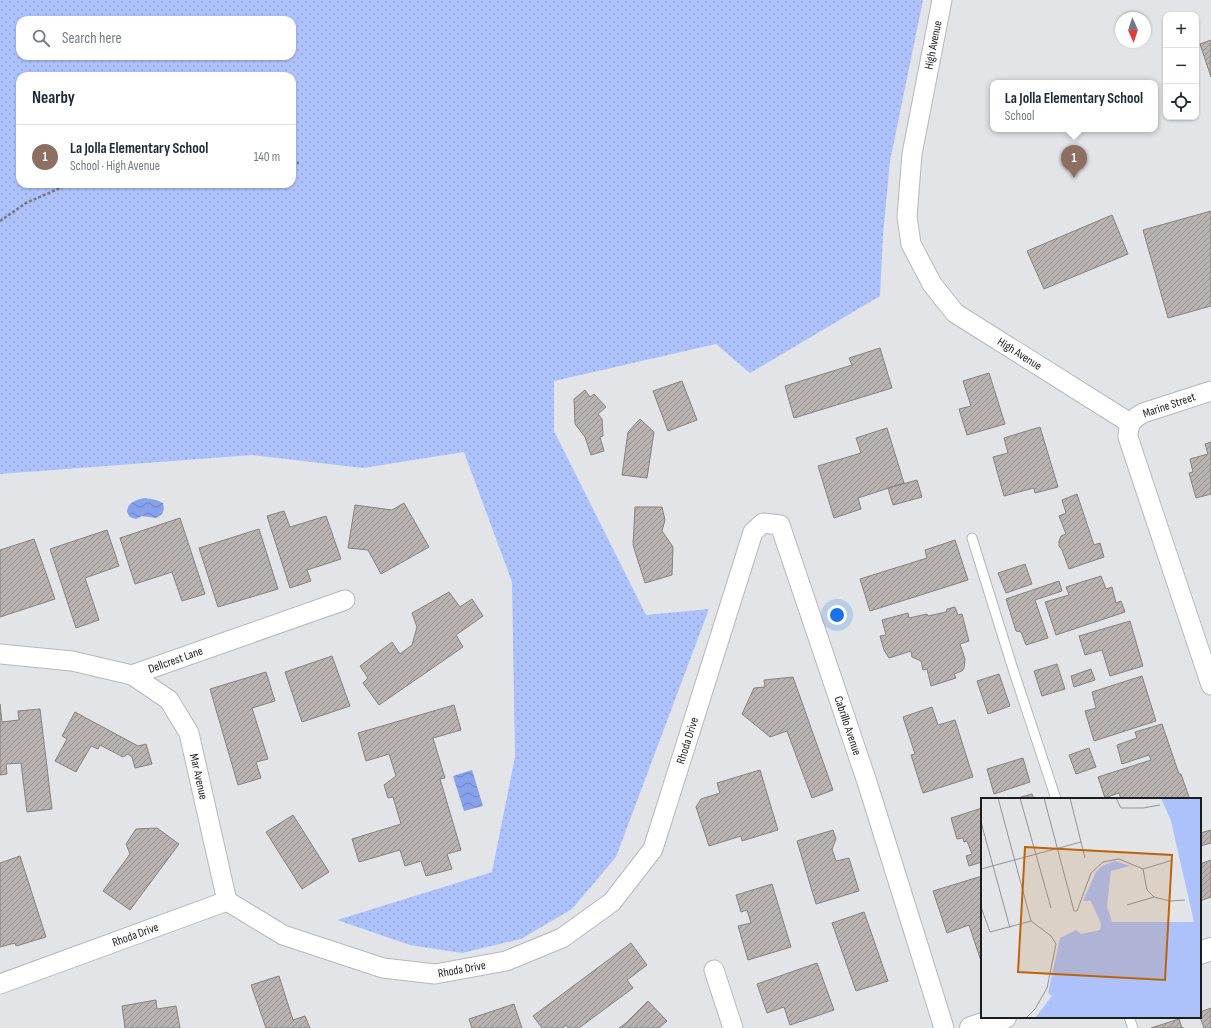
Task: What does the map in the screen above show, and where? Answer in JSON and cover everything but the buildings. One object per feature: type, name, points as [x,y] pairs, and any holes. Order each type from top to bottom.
[{"type":"street","name":"High Avenue","points":[[942,0],[912,154],[907,217],[911,244],[932,284],[955,313],[1130,423]]},
{"type":"street","name":"Marine Street","points":[[1130,423],[1143,413],[1211,391]]},
{"type":"street","points":[[1130,423],[1128,437],[1211,685]]},
{"type":"street","name":"Cabrillo Avenue","points":[[731,603],[753,532],[763,523],[780,525],[867,782],[944,1028]]},
{"type":"street","name":"Dellcrest Lane","points":[[0,654],[72,661],[132,675],[345,600]]},
{"type":"street","name":"Rhoda Drive","points":[[0,984],[226,901],[282,935],[383,968],[434,974],[506,962],[562,938],[612,902],[653,849],[731,603]]},
{"type":"street","name":"Mar Avenue","points":[[132,675],[169,700],[189,733],[226,901]]},
{"type":"street","points":[[1201,953],[1211,949]]},
{"type":"street","points":[[714,970],[732,1028]]},
{"type":"street","points":[[971,1028],[1002,1018]]},
{"type":"lane","points":[[972,538],[1056,798]]},
{"type":"lane","points":[[1129,1018],[1133,1028]]},
{"type":"path","points":[[0,221],[26,203],[60,188]]},
{"type":"shaded area","points":[[0,0],[923,0],[890,161],[883,235],[880,296],[750,373],[716,344],[554,381],[554,431],[646,615],[709,609],[616,857],[572,909],[521,939],[462,953],[410,945],[337,920],[492,872],[515,757],[512,582],[464,452],[363,468],[252,455],[0,474]]},
{"type":"water","points":[[145,498],[163,503],[164,509],[162,514],[156,518],[142,516],[136,519],[130,517],[127,512],[129,506],[136,500]]},
{"type":"water","points":[[472,770],[483,806],[464,811],[453,776]]},
{"type":"place","name":"La Jolla Elementary School","points":[[1074,178]]}]
